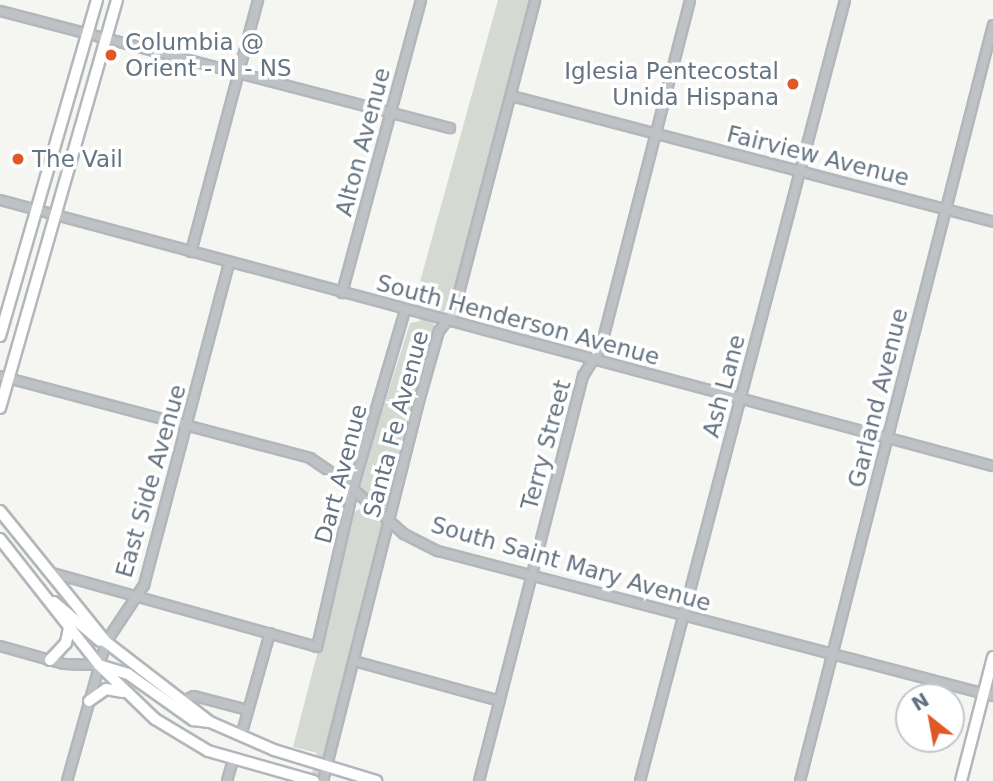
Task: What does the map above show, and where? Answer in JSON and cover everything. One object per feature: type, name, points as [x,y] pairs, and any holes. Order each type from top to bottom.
[{"type":"main road","points":[[0,336],[33,209],[97,0]]},
{"type":"main road","points":[[0,408],[4,377],[117,0]]},
{"type":"main road","points":[[0,511],[106,642]]},
{"type":"main road","points":[[0,539],[99,665],[126,693],[186,739],[233,760],[314,781]]},
{"type":"main road","points":[[48,600],[60,604],[86,632],[106,642],[210,722],[327,768],[376,781]]},
{"type":"main road","points":[[50,660],[66,643],[69,628]]},
{"type":"main road","points":[[961,781],[988,695],[993,657]]},
{"type":"main road","points":[[99,665],[128,674],[193,720],[210,722]]},
{"type":"main road","points":[[89,701],[106,689],[126,693]]},
{"type":"street","points":[[191,252],[258,0]]},
{"type":"street","name":"Alton Avenue","points":[[342,293],[421,0]]},
{"type":"street","name":"Santa Fe Avenue","points":[[323,781],[439,331],[454,312],[535,0]]},
{"type":"street","name":"Terry Street","points":[[479,781],[583,376],[595,359],[690,0]]},
{"type":"street","name":"Ash Lane","points":[[639,781],[845,0]]},
{"type":"street","points":[[0,11],[450,128]]},
{"type":"street","name":"Garland Avenue","points":[[800,781],[993,25]]},
{"type":"street","name":"Fairview Avenue","points":[[511,96],[993,222]]},
{"type":"street","name":"South Henderson Avenue","points":[[0,200],[446,322],[595,359],[993,466]]},
{"type":"street","name":"East Side Avenue","points":[[67,781],[106,642],[138,595],[188,424],[229,263]]},
{"type":"street","name":"Dart Avenue","points":[[270,633],[317,647],[355,492],[405,311]]},
{"type":"street","name":"South Saint Mary Avenue","points":[[4,377],[310,458],[389,522],[438,551],[988,695]]},
{"type":"street","points":[[48,572],[270,633],[240,736]]},
{"type":"street","points":[[0,646],[50,660],[99,665]]},
{"type":"street","points":[[355,661],[500,701]]},
{"type":"street","points":[[182,702],[194,696],[247,710]]},
{"type":"street","points":[[227,781],[233,760]]},
{"type":"shaded area","points":[[498,0],[529,0],[449,310],[433,314],[434,331],[390,504],[382,508],[378,520],[383,524],[330,735],[317,781],[310,781],[317,753],[293,747],[354,512],[362,508],[370,512],[372,501],[359,484],[410,323],[420,321],[422,310],[413,307]]},
{"type":"place","name":"Columbia @ Orient - N - NS","points":[[111,55]]},
{"type":"place","name":"Iglesia Pentecostal Unida Hispana","points":[[793,84]]},
{"type":"place","name":"The Vail","points":[[18,159]]}]
